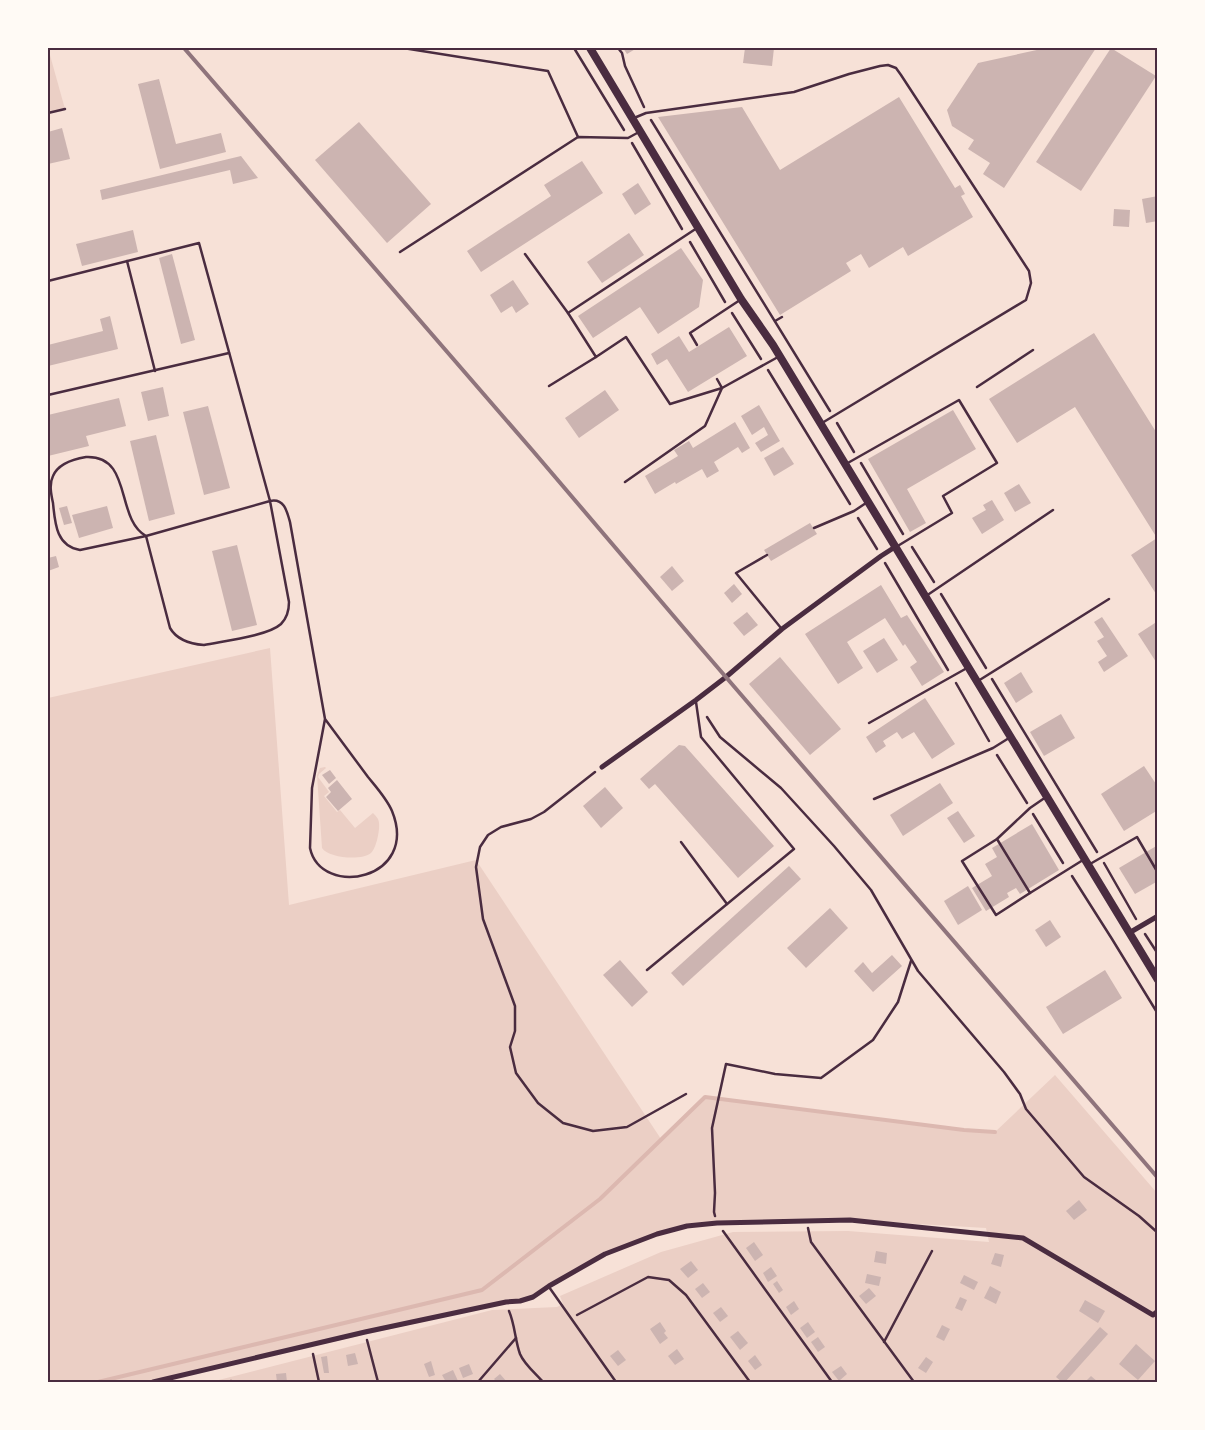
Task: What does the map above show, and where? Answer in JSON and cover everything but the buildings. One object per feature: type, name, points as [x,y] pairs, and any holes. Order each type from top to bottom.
[{"type":"main road","points":[[590,48],[742,299],[780,356],[1158,980]]},
{"type":"street","points":[[602,767],[696,700],[782,629],[895,547]]},
{"type":"street","points":[[1129,933],[1158,916]]},
{"type":"street","points":[[153,1382],[365,1332],[506,1302],[520,1301],[533,1297],[605,1254],[657,1234],[687,1226],[717,1223],[850,1220],[1023,1238],[1152,1315],[1158,1311]]},
{"type":"lane","points":[[403,48],[548,71],[578,137]]},
{"type":"lane","points":[[633,118],[646,112],[794,92],[880,66],[888,65],[896,68],[1029,272],[1031,283],[1026,300],[821,424]]},
{"type":"lane","points":[[48,113],[65,109]]},
{"type":"lane","points":[[400,252],[578,137],[628,138],[640,131]]},
{"type":"lane","points":[[568,314],[698,227]]},
{"type":"lane","points":[[48,281],[199,243],[270,501],[289,602],[286,617],[276,628],[262,633],[204,645],[193,644],[175,636],[170,628],[146,536],[141,533],[133,522],[116,474],[104,460],[91,456],[78,458],[55,472],[50,486],[56,527],[59,536],[65,543],[73,549],[80,550],[146,536],[270,501],[276,500],[282,503],[289,517],[325,719],[314,771],[311,797],[311,854],[322,869],[333,874],[350,877],[370,873],[380,869],[389,860],[397,840],[396,824],[387,802],[325,719]]},
{"type":"lane","points":[[525,254],[596,356]]},
{"type":"lane","points":[[127,261],[155,371]]},
{"type":"lane","points":[[697,345],[690,333],[742,299]]},
{"type":"lane","points":[[549,386],[626,337],[670,404],[722,388],[780,356]]},
{"type":"lane","points":[[977,386],[1033,350]]},
{"type":"lane","points":[[48,395],[229,353]]},
{"type":"lane","points":[[717,379],[722,388]]},
{"type":"lane","points":[[626,482],[705,426],[722,388]]},
{"type":"lane","points":[[845,464],[959,400],[969,416],[997,463],[943,496],[952,513],[895,547]]},
{"type":"lane","points":[[814,528],[854,511],[868,502]]},
{"type":"lane","points":[[925,596],[1054,510]]},
{"type":"lane","points":[[767,555],[736,573],[782,629]]},
{"type":"lane","points":[[977,682],[1109,600]]},
{"type":"lane","points":[[869,723],[968,667]]},
{"type":"lane","points":[[647,970],[794,848],[701,737],[696,700]]},
{"type":"lane","points":[[874,799],[993,748],[1010,737]]},
{"type":"lane","points":[[1046,797],[1030,808],[997,839],[962,861],[996,915],[1068,870],[1100,858],[1137,837],[1158,873]]},
{"type":"lane","points":[[997,839],[1030,893]]},
{"type":"lane","points":[[680,842],[727,904]]},
{"type":"lane","points":[[549,1286],[570,1319],[616,1382]]},
{"type":"path","points":[[574,48],[728,307],[881,556],[993,748],[1158,1014]]},
{"type":"path","points":[[618,48],[622,53],[625,66],[646,112],[938,588],[1158,954]]},
{"type":"path","points":[[775,321],[782,316]]},
{"type":"path","points":[[696,700],[720,737],[781,788],[871,890],[918,971],[1004,1072],[1020,1094],[1026,1109],[1084,1177],[1139,1216],[1158,1233]]},
{"type":"path","points":[[602,767],[544,812],[531,819],[501,827],[488,835],[480,846],[476,868],[483,919],[516,1006],[515,1031],[510,1047],[516,1073],[538,1103],[563,1123],[594,1131],[627,1127],[686,1094]]},
{"type":"path","points":[[832,1382],[717,1223],[714,1212],[712,1128],[726,1064],[775,1074],[821,1078],[873,1040],[898,1002],[911,961]]},
{"type":"path","points":[[806,1221],[811,1242],[914,1382]]},
{"type":"path","points":[[884,1342],[932,1251]]},
{"type":"path","points":[[570,1319],[648,1277],[669,1280],[686,1295],[750,1382]]},
{"type":"path","points":[[506,1302],[514,1321],[521,1356],[542,1382]]},
{"type":"path","points":[[365,1332],[378,1382]]},
{"type":"path","points":[[478,1382],[516,1338]]},
{"type":"path","points":[[312,1345],[319,1382]]},
{"type":"shaded area","points":[[48,48],[65,109],[48,113]]},
{"type":"shaded area","points":[[270,648],[289,905],[476,860],[661,1139],[705,1097],[964,1130],[995,1132],[1055,1075],[1157,1193],[1157,1382],[211,1382],[492,1310],[557,1307],[563,1304],[560,1296],[661,1252],[733,1232],[848,1231],[989,1242],[986,1228],[850,1220],[687,1226],[605,1254],[533,1297],[153,1382],[48,1382],[48,698]]},
{"type":"shaded area","points":[[325,767],[318,777],[329,792],[324,796],[337,812],[340,810],[355,828],[373,813],[378,819],[379,830],[376,844],[371,853],[353,858],[331,854],[322,848],[317,775],[320,768]]},
{"type":"waterway","points":[[98,1382],[482,1290],[600,1199],[705,1097],[964,1130],[995,1132]]},
{"type":"railway","points":[[184,48],[1158,1178]]}]
